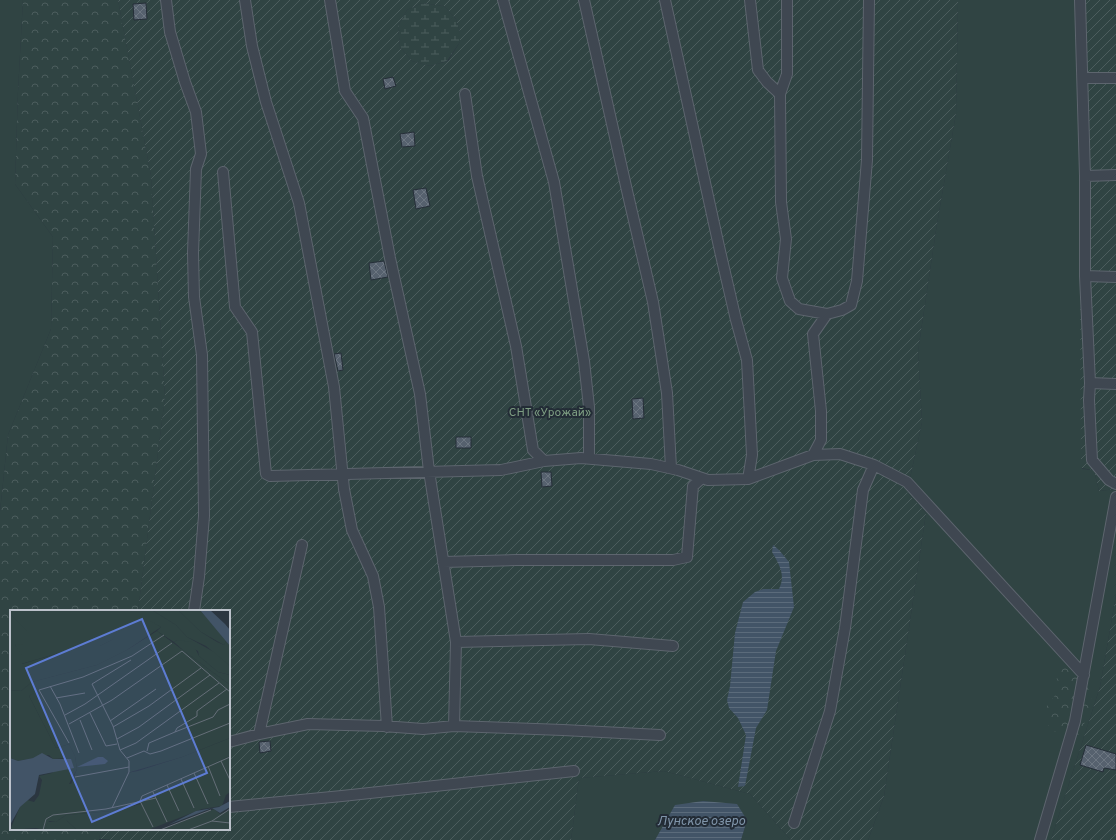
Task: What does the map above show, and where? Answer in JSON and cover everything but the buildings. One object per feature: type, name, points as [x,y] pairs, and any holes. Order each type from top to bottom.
[{"type":"street","points":[[166,0],[170,32],[184,82],[196,112],[201,154],[196,169],[193,253],[194,297],[202,355],[204,516],[199,577],[194,610]]},
{"type":"street","points":[[245,0],[252,46],[266,102],[299,203],[334,387],[342,474],[352,530],[373,576],[379,607],[387,727]]},
{"type":"street","points":[[330,0],[345,91],[363,118],[390,258],[420,394],[429,470],[456,642],[454,726]]},
{"type":"street","points":[[503,0],[554,182],[584,361],[589,407],[589,459]]},
{"type":"street","points":[[584,0],[653,302],[667,393],[671,468]]},
{"type":"street","points":[[664,0],[726,274],[748,360],[752,455],[748,479]]},
{"type":"street","points":[[750,0],[758,70],[767,82],[780,94]]},
{"type":"street","points":[[786,0],[787,74],[780,94],[781,202],[786,239],[782,278],[790,302],[799,309],[826,314],[842,310],[851,305],[857,281],[867,160],[869,0]]},
{"type":"street","points":[[1080,0],[1085,176],[1085,276],[1092,460],[1109,480],[1116,484]]},
{"type":"street","points":[[1083,78],[1116,78]]},
{"type":"street","points":[[465,94],[477,176],[516,346],[533,450],[544,461]]},
{"type":"street","points":[[223,172],[235,307],[252,332],[266,474],[270,476],[429,470],[502,470],[544,461],[581,458],[651,464],[671,468],[708,480],[748,479],[813,455],[840,454],[874,465],[907,482],[1084,675]]},
{"type":"street","points":[[1085,176],[1116,175]]},
{"type":"street","points":[[1085,276],[1116,276]]},
{"type":"street","points":[[813,455],[821,440],[821,411],[813,334],[826,314]]},
{"type":"street","points":[[1090,383],[1116,384]]},
{"type":"street","points":[[794,823],[830,711],[845,628],[862,490],[874,465]]},
{"type":"street","points":[[443,562],[516,560],[673,560],[687,557],[693,486],[702,478]]},
{"type":"street","points":[[1040,840],[1075,721],[1116,497]]},
{"type":"street","points":[[259,734],[302,545]]},
{"type":"street","points":[[456,642],[589,639],[673,646]]},
{"type":"street","points":[[230,742],[308,724],[423,729],[454,726],[660,735]]},
{"type":"street","points":[[230,807],[334,797],[574,770]]},
{"type":"green space","points":[[0,0],[23,0],[15,184],[53,237],[51,329],[8,435],[0,512]]},
{"type":"green space","points":[[23,0],[118,0],[151,176],[165,397],[138,610],[10,610],[10,830],[101,830],[99,840],[0,840],[0,512],[8,435],[51,329],[53,237],[15,184]]},
{"type":"green space","name":"СНТ «Урожай»","points":[[118,0],[958,0],[956,113],[936,230],[918,351],[922,422],[907,492],[926,513],[884,796],[868,840],[791,840],[750,794],[664,771],[579,778],[571,840],[99,839],[101,830],[230,830],[230,610],[138,610],[165,397],[151,176]],"holes":[[[422,3],[444,6],[456,19],[460,32],[460,42],[448,61],[430,66],[412,61],[400,47],[398,26],[407,10]]]},
{"type":"green space","points":[[958,0],[1076,0],[1079,112],[1082,469],[1094,470],[1099,491],[1116,489],[1116,595],[1100,687],[1051,840],[868,840],[884,796],[926,513],[907,492],[922,422],[918,351],[936,230],[956,113]]},
{"type":"green space","points":[[1076,0],[1116,0],[1116,489],[1099,491],[1094,470],[1081,468],[1079,112]]},
{"type":"green space","points":[[422,3],[444,6],[456,19],[460,32],[460,42],[447,61],[430,66],[412,61],[400,47],[398,26],[407,10]]},
{"type":"green space","points":[[1116,595],[1116,840],[1051,840],[1100,687]]},
{"type":"green space","points":[[1067,665],[1093,692],[1080,739],[1067,731],[1049,732],[1046,707],[1060,689],[1053,666]]},
{"type":"green space","points":[[664,771],[750,794],[791,840],[741,840],[747,820],[656,838],[655,840],[571,840],[579,778]]},
{"type":"water","points":[[773,545],[789,562],[794,607],[776,651],[767,710],[756,728],[745,786],[738,787],[746,735],[738,718],[729,708],[727,700],[730,686],[735,633],[743,602],[755,592],[763,589],[779,589],[782,574],[772,552]]},
{"type":"water","name":"Лунское озеро","points":[[703,801],[737,804],[747,820],[741,840],[655,840],[675,805]]}]
